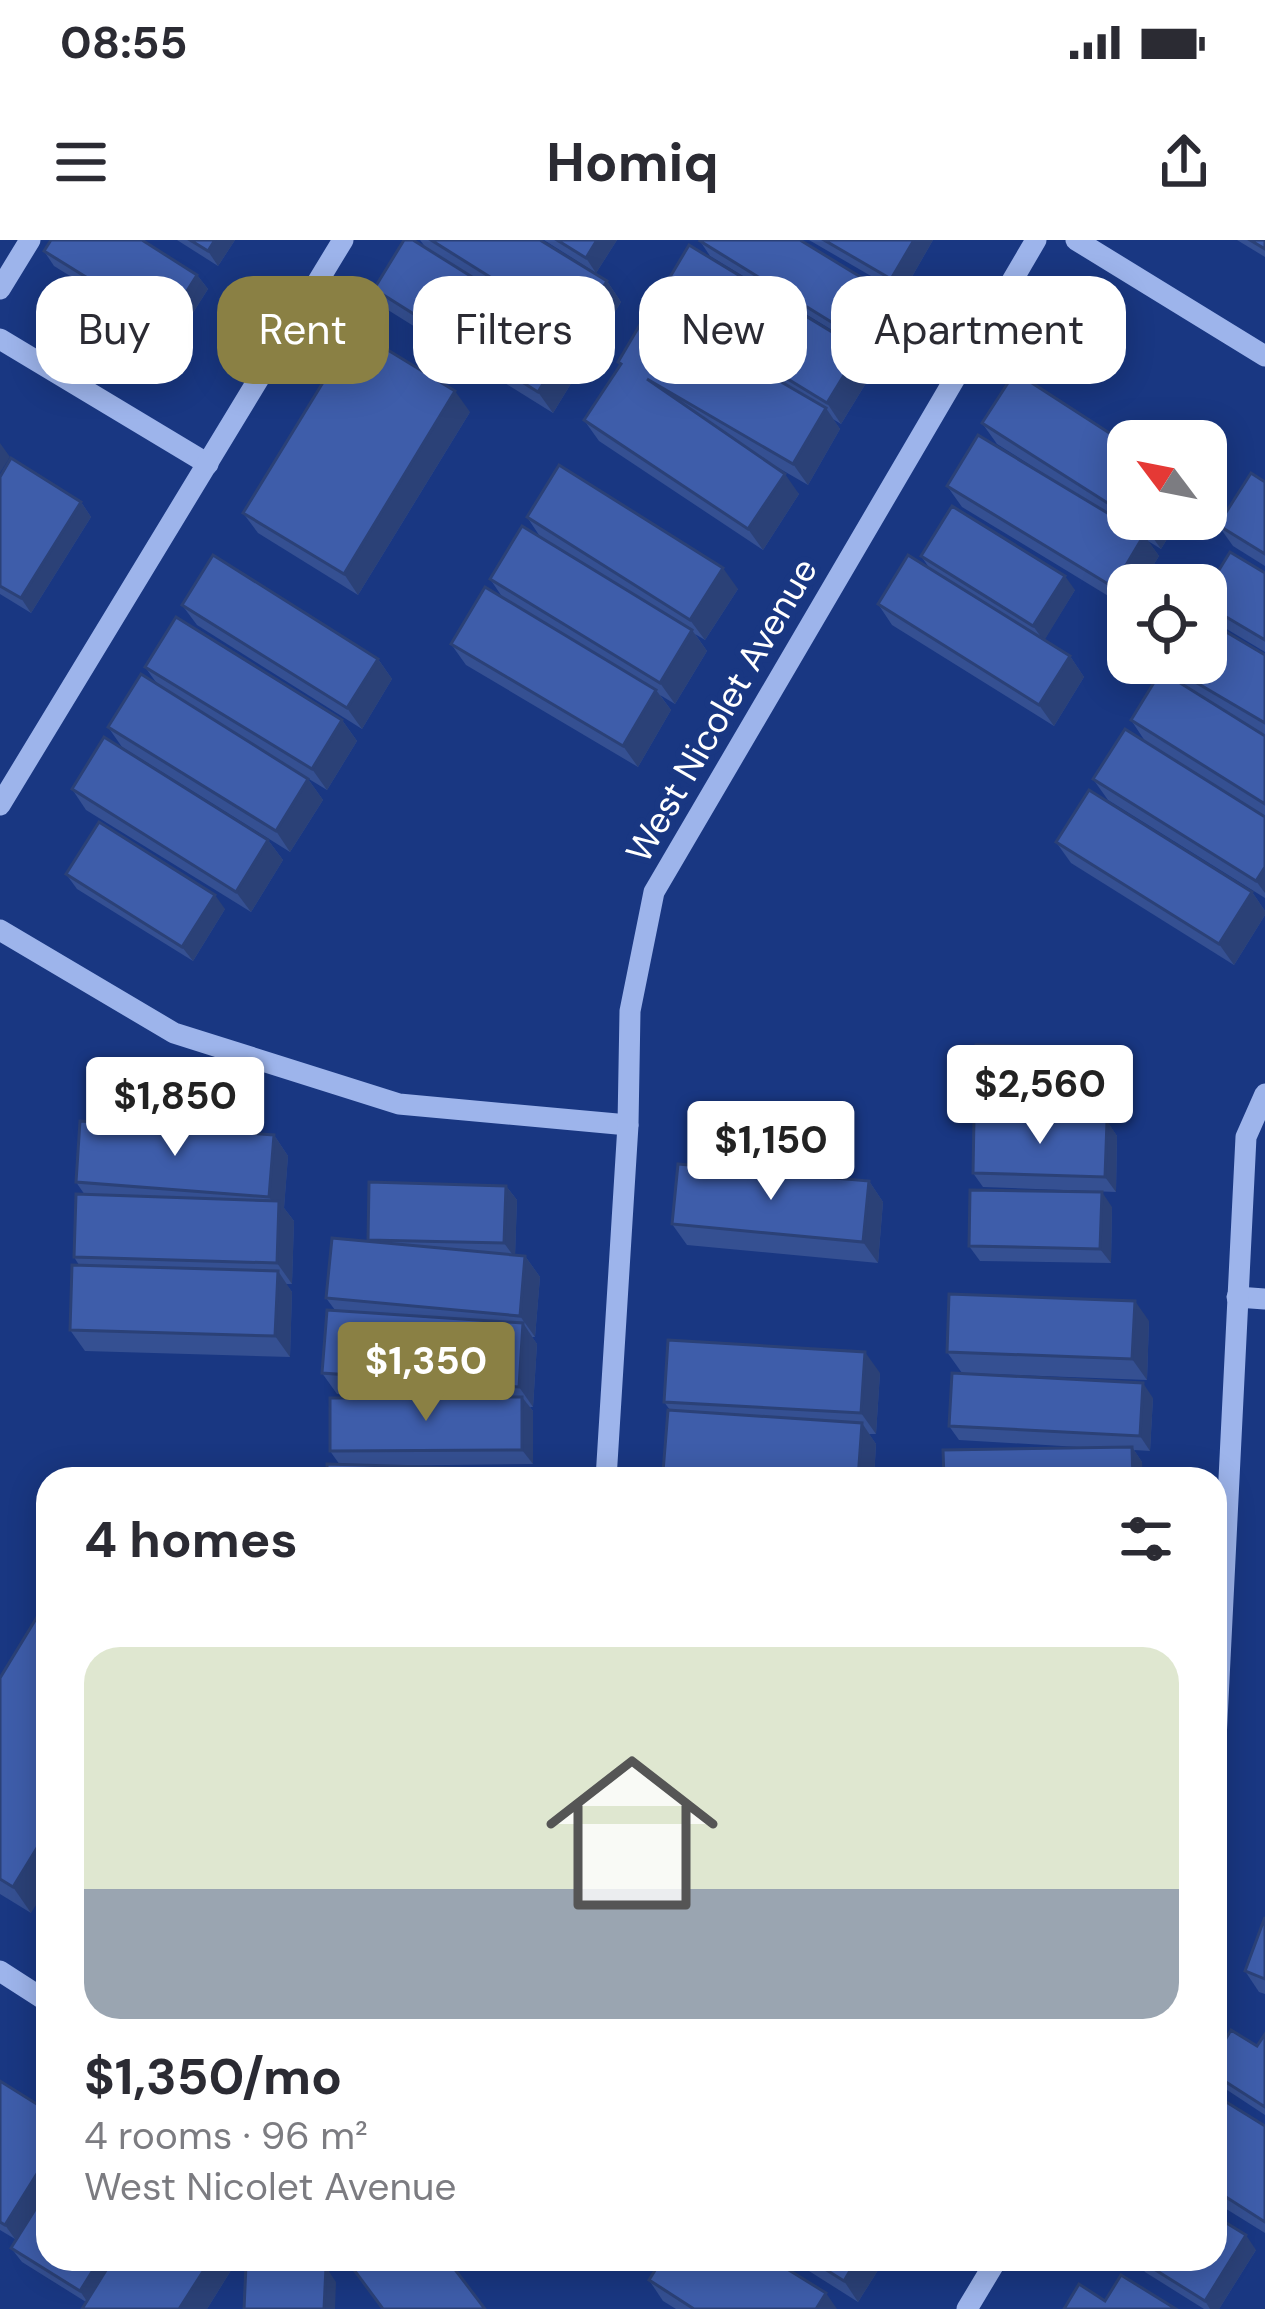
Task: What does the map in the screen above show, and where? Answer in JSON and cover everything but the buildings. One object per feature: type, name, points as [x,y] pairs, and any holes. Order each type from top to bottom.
[{"type":"street","points":[[0,289],[30,240]]},
{"type":"street","points":[[0,805],[343,240]]},
{"type":"street","name":"West Nicolet Avenue","points":[[607,1467],[628,1125],[630,1011],[654,892],[1036,240]]},
{"type":"street","points":[[1076,240],[1265,356]]},
{"type":"street","points":[[0,339],[208,464]]},
{"type":"street","points":[[0,930],[174,1033],[399,1104],[628,1125]]},
{"type":"street","points":[[1227,1505],[1246,1138],[1265,1094]]},
{"type":"street","points":[[1237,1297],[1265,1299]]},
{"type":"street","points":[[0,1971],[36,1994]]},
{"type":"street","points":[[967,2309],[990,2271]]}]
